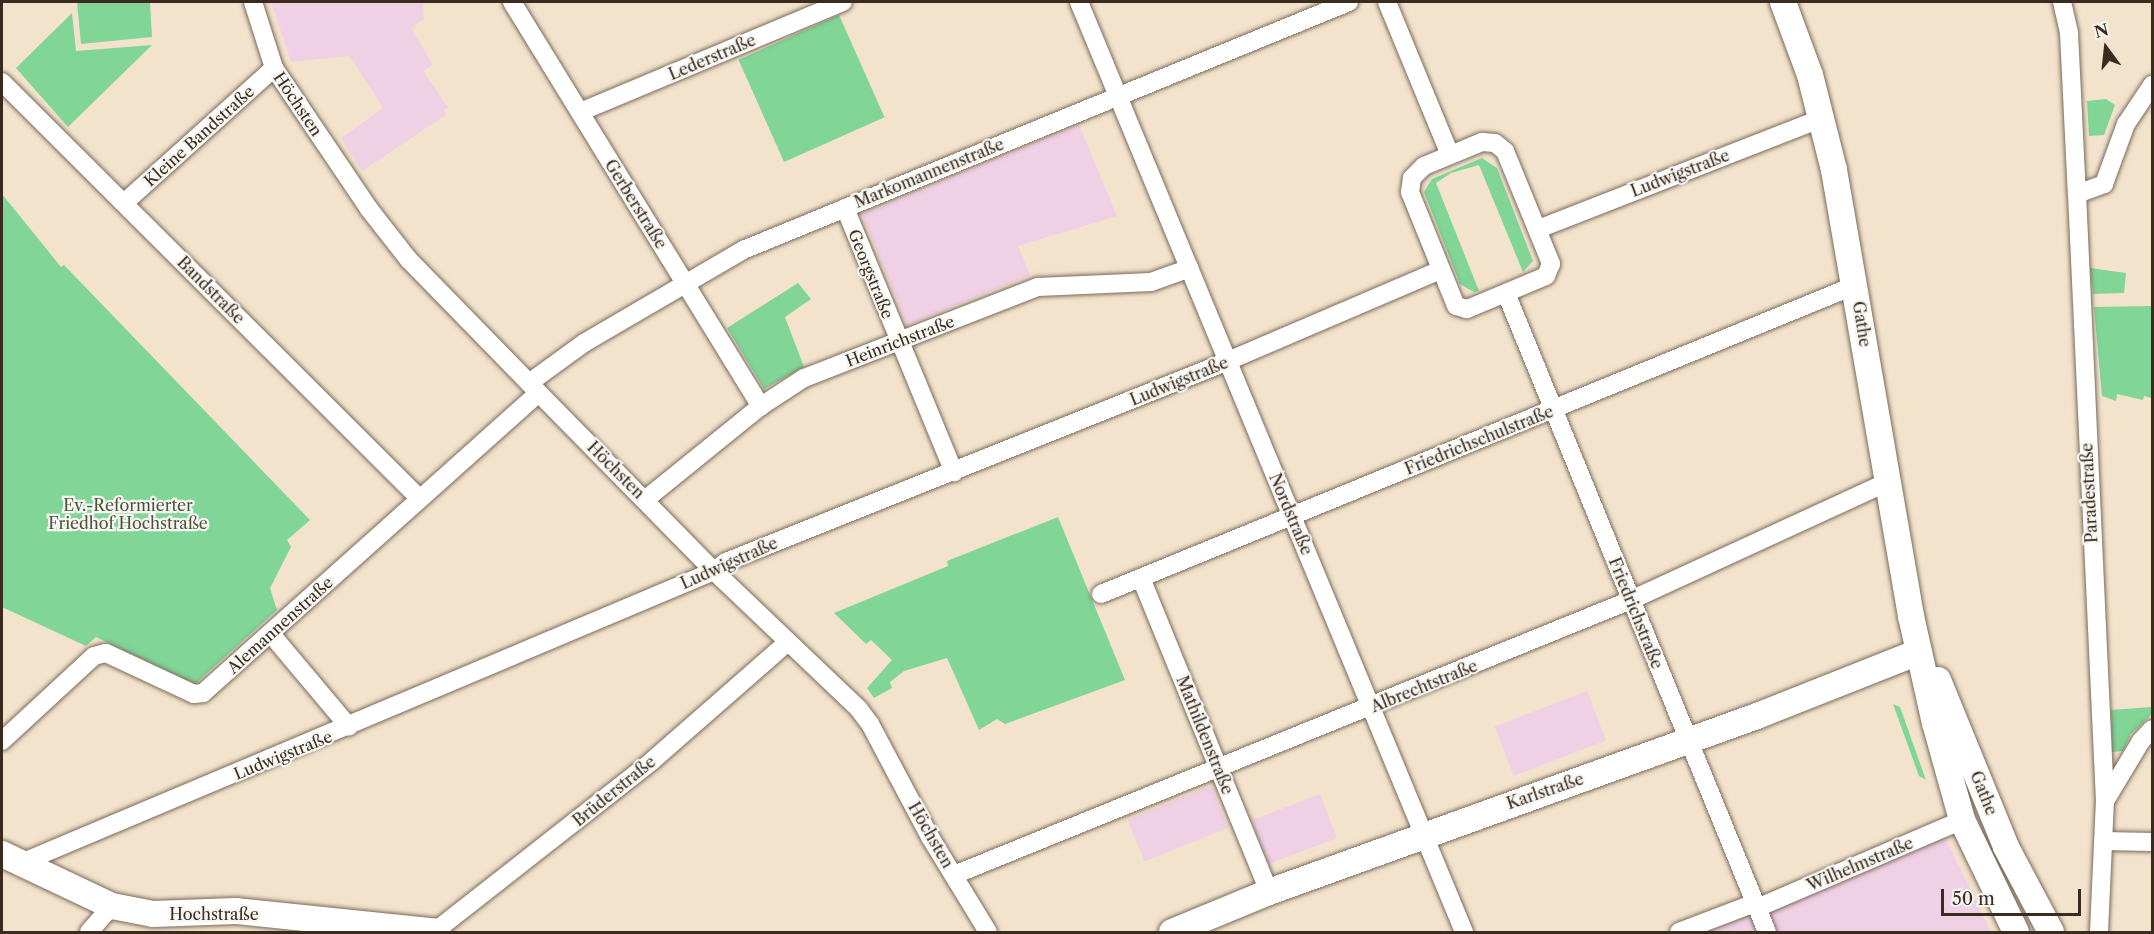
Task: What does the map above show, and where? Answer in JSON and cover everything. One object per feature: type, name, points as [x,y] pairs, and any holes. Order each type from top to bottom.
[{"type":"main road","name":"Gathe","points":[[1783,2],[1822,118],[1856,285],[1919,652],[1962,820],[2016,933]]},
{"type":"main road","name":"Gathe","points":[[1919,652],[1939,680],[2006,847],[2051,933]]},
{"type":"main road","name":"Karlstraße","points":[[1172,933],[1269,892],[1689,741],[1919,652]]},
{"type":"main road","name":"Hochstraße","points":[[11,859],[112,906],[153,914],[236,911],[374,928],[436,932]]},
{"type":"street","name":"Höchsten","points":[[253,2],[274,68],[369,209],[409,260],[646,499],[714,572],[870,724],[988,933]]},
{"type":"street","name":"Gerberstraße","points":[[512,2],[761,406]]},
{"type":"street","name":"Lederstraße","points":[[580,112],[843,2]]},
{"type":"street","name":"Nordstraße","points":[[1079,2],[1373,707],[1464,933]]},
{"type":"street","name":"Markomannenstraße","points":[[534,388],[584,343],[743,250],[1349,2]]},
{"type":"street","points":[[1387,2],[1450,154]]},
{"type":"street","name":"Paradestraße","points":[[2062,2],[2069,33],[2105,801],[2099,933]]},
{"type":"street","name":"Kleine Bandstraße","points":[[124,203],[274,68]]},
{"type":"street","name":"Bandstraße","points":[[2,82],[420,500]]},
{"type":"street","points":[[2077,194],[2104,184],[2126,123],[2152,85]]},
{"type":"street","name":"Ludwigstraße","points":[[1538,229],[1822,118]]},
{"type":"street","points":[[1482,142],[1495,143],[1505,151],[1538,229],[1551,264],[1546,276],[1467,309],[1456,306],[1410,192],[1412,178],[1424,166],[1450,154],[1482,142]]},
{"type":"street","name":"Georgstraße","points":[[844,208],[954,472]]},
{"type":"street","name":"Heinrichstraße","points":[[646,499],[761,406],[804,378],[1038,287],[1152,282],[1190,268]]},
{"type":"street","name":"Ludwigstraße","points":[[11,859],[349,727],[714,572],[726,562],[1228,361],[1440,270]]},
{"type":"street","name":"Friedrichschulstraße","points":[[1101,594],[1856,285]]},
{"type":"street","name":"Friedrichstraße","points":[[1506,292],[1767,933]]},
{"type":"street","name":"Alemannenstraße","points":[[2,741],[94,656],[106,653],[194,694],[203,693],[420,500],[534,388]]},
{"type":"street","name":"Albrechtstraße","points":[[954,875],[1373,707],[1631,600],[1888,482]]},
{"type":"street","name":"Mathildenstraße","points":[[1141,578],[1269,892]]},
{"type":"street","points":[[271,634],[349,727]]},
{"type":"street","name":"Brüderstraße","points":[[436,932],[652,760],[788,642]]},
{"type":"street","points":[[2105,801],[2141,741],[2152,729]]},
{"type":"street","name":"Wilhelmstraße","points":[[1679,933],[1697,929],[1756,906],[1962,820]]},
{"type":"street","points":[[2104,841],[2152,842]]},
{"type":"street","points":[[89,933],[112,906]]},
{"type":"shaded area","points":[[271,2],[423,2],[424,19],[411,28],[433,65],[423,71],[448,107],[444,110],[447,114],[362,171],[341,138],[383,108],[350,56],[291,62]]},
{"type":"shaded area","points":[[1079,125],[1117,216],[1018,246],[1030,275],[907,325],[862,214]]},
{"type":"shaded area","points":[[1587,691],[1606,740],[1514,776],[1495,726]]},
{"type":"shaded area","points":[[1211,786],[1228,828],[1144,861],[1128,820]]},
{"type":"shaded area","points":[[1320,794],[1337,838],[1269,864],[1252,820]]},
{"type":"shaded area","points":[[1945,837],[1991,932],[1707,932]]},
{"type":"green space","points":[[77,2],[150,2],[152,37],[81,44]]},
{"type":"green space","points":[[72,13],[76,51],[152,45],[68,127],[16,68]]},
{"type":"green space","points":[[839,15],[885,117],[784,162],[739,60]]},
{"type":"green space","points":[[2106,99],[2115,105],[2104,135],[2089,136],[2087,101]]},
{"type":"green space","points":[[1482,158],[1497,168],[1533,261],[1523,272],[1479,165],[1451,173],[1436,183],[1479,291],[1474,292],[1460,284],[1424,192],[1432,179]]},
{"type":"green space","name":"Ev.-Reformierter Friedhof Hochstraße","points":[[2,194],[61,267],[64,265],[310,520],[287,540],[291,547],[270,588],[277,610],[195,684],[96,637],[86,646],[2,607]]},
{"type":"green space","points":[[2090,268],[2126,273],[2124,293],[2093,294]]},
{"type":"green space","points":[[798,283],[811,299],[785,317],[804,367],[764,389],[727,328]]},
{"type":"green space","points":[[2152,306],[2151,398],[2144,396],[2143,400],[2117,394],[2116,401],[2102,396],[2094,307]]},
{"type":"green space","points":[[1058,517],[1125,680],[1005,724],[997,719],[979,730],[947,658],[904,671],[890,682],[892,688],[874,698],[867,688],[892,660],[871,640],[866,644],[834,613],[948,566],[947,561]]},
{"type":"green space","points":[[1893,704],[1900,707],[1926,780],[1919,776]]},
{"type":"green space","points":[[2152,707],[2152,714],[2131,734],[2123,751],[2112,752],[2111,710]]}]
